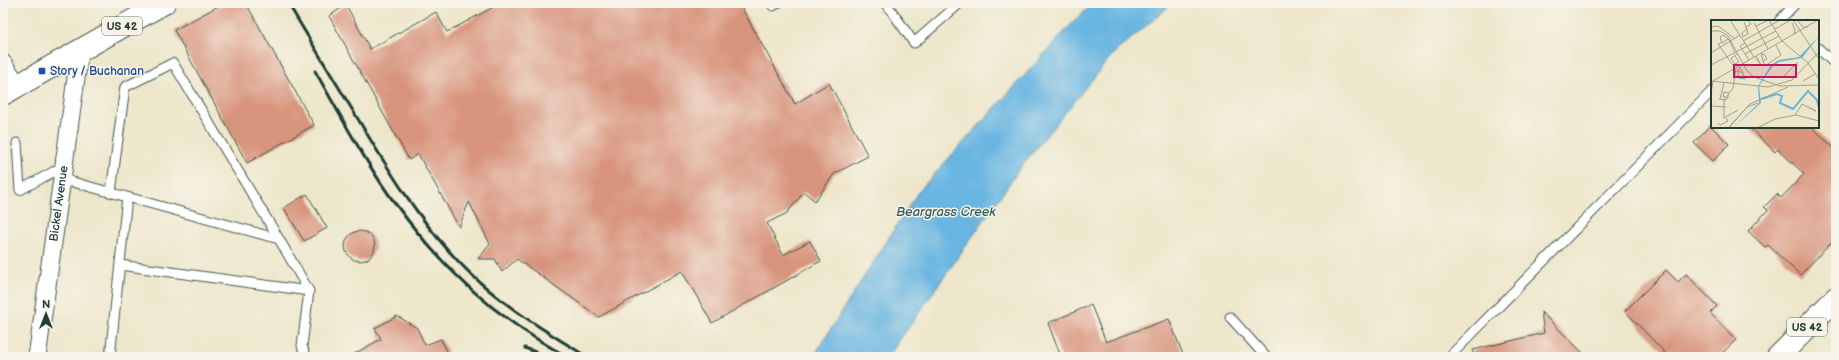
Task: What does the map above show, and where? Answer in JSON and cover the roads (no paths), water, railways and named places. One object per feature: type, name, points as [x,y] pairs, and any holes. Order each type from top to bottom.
[{"type":"main road","name":"US 42","points":[[10,89],[164,3]]},
{"type":"main road","name":"US 42","points":[[1785,354],[1836,298]]},
{"type":"street","name":"Bickel Avenue","points":[[38,357],[80,50]]},
{"type":"street","points":[[3,63],[10,89]]},
{"type":"lane","points":[[771,3],[773,6],[778,3]]},
{"type":"lane","points":[[886,3],[914,43],[960,3]]},
{"type":"lane","points":[[1782,20],[1796,3]]},
{"type":"lane","points":[[1819,49],[1836,65]]},
{"type":"lane","points":[[111,192],[125,87],[173,63],[309,290],[302,346],[306,357]]},
{"type":"lane","points":[[1449,357],[1711,92]]},
{"type":"lane","points":[[17,143],[20,190],[63,173],[111,192],[279,239]]},
{"type":"lane","points":[[110,357],[127,196]]},
{"type":"lane","points":[[120,265],[309,290]]},
{"type":"lane","points":[[1230,317],[1266,357]]},
{"type":"water","name":"Beargrass Creek","points":[[1094,3],[1173,3],[1113,54],[1021,167],[888,357],[813,357],[918,192],[1078,17]]},
{"type":"railway","points":[[288,3],[386,166],[433,233],[470,273],[501,300],[587,357]]},
{"type":"railway","points":[[315,71],[375,174],[397,206],[434,251],[474,292],[496,310],[542,343],[568,357]]},
{"type":"railway","points":[[525,348],[548,357]]},
{"type":"place","name":"Story / Buchanan","points":[[42,71]]}]
